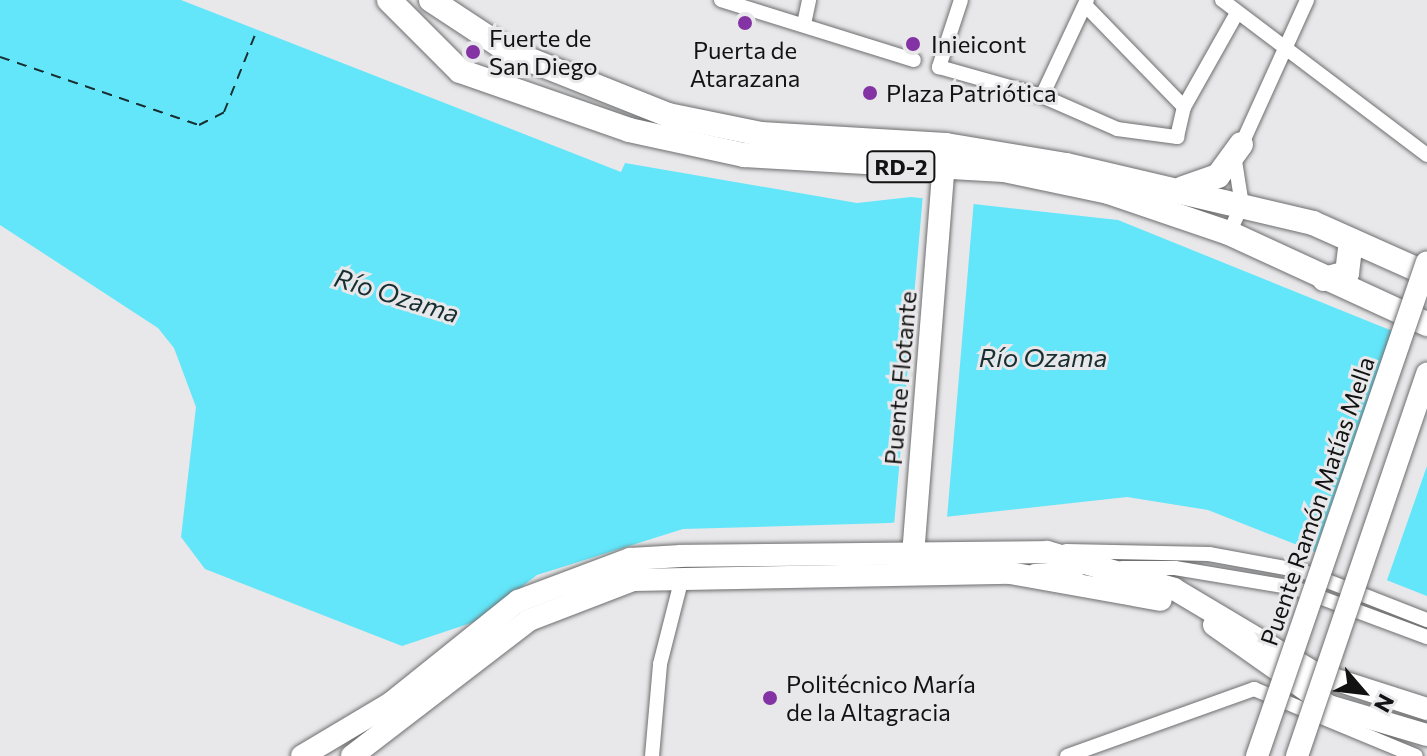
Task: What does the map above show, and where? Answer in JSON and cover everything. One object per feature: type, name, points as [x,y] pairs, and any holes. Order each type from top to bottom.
[{"type":"main road","name":"RD-2","points":[[389,0],[460,71],[629,130],[744,155],[944,167],[1168,188],[1230,203],[1351,240],[1427,274]]},
{"type":"main road","name":"RD-2","points":[[431,0],[510,52],[668,115],[944,167],[1058,180],[1221,230],[1427,324]]},
{"type":"main road","points":[[1168,188],[1211,181],[1238,153]]},
{"type":"main road","name":"Puente Flotante","points":[[912,564],[944,167]]},
{"type":"main road","points":[[1324,279],[1347,273],[1351,240]]},
{"type":"main road","name":"Puente Ramón Matías Mella","points":[[1257,756],[1427,262]]},
{"type":"main road","points":[[1297,756],[1427,374]]},
{"type":"main road","points":[[352,756],[529,620],[595,590],[682,578],[1047,552],[1174,578],[1315,673],[1427,709]]},
{"type":"main road","points":[[302,756],[391,703],[518,601],[582,574],[630,559],[681,556],[912,564],[1010,573],[1163,601],[1210,622],[1329,706],[1427,735]]},
{"type":"street","points":[[721,0],[914,60]]},
{"type":"street","points":[[804,24],[809,0]]},
{"type":"street","points":[[961,0],[939,67],[1042,96],[1158,139],[1177,137],[1184,107],[1237,13]]},
{"type":"street","points":[[1222,0],[1427,155]]},
{"type":"street","points":[[1221,230],[1230,203],[1238,153],[1307,0]]},
{"type":"street","points":[[1042,96],[1086,2],[1184,107]]},
{"type":"street","points":[[1221,230],[1230,203],[1238,153]]},
{"type":"street","points":[[1047,552],[1209,554],[1302,571],[1427,620]]},
{"type":"street","points":[[1010,573],[1111,567]]},
{"type":"street","points":[[652,756],[660,664],[682,578]]},
{"type":"street","points":[[1174,578],[1295,588],[1427,637]]},
{"type":"street","points":[[1067,756],[1083,753],[1254,689],[1416,756]]},
{"type":"water","name":"Río Ozama","points":[[0,0],[181,0],[621,172],[625,163],[857,203],[911,197],[1118,220],[1427,345],[1427,596],[1208,510],[1127,497],[889,523],[683,529],[537,575],[477,621],[402,646],[205,569],[181,537],[196,407],[174,348],[158,328],[0,225]]},
{"type":"pier","points":[[923,194],[974,199],[947,518],[894,526]]},
{"type":"pier","points":[[1393,331],[1427,341],[1427,466],[1386,583],[1315,551]]},
{"type":"ferry route","points":[[0,57],[199,125],[224,112],[257,30]]},
{"type":"place","name":"Puerta de Atarazana","points":[[745,23]]},
{"type":"place","name":"Inieicont","points":[[913,44]]},
{"type":"place","name":"Fuerte de San Diego","points":[[473,52]]},
{"type":"place","name":"Plaza Patriótica","points":[[870,93]]},
{"type":"place","name":"Politécnico María de la Altagracia","points":[[770,698]]}]
